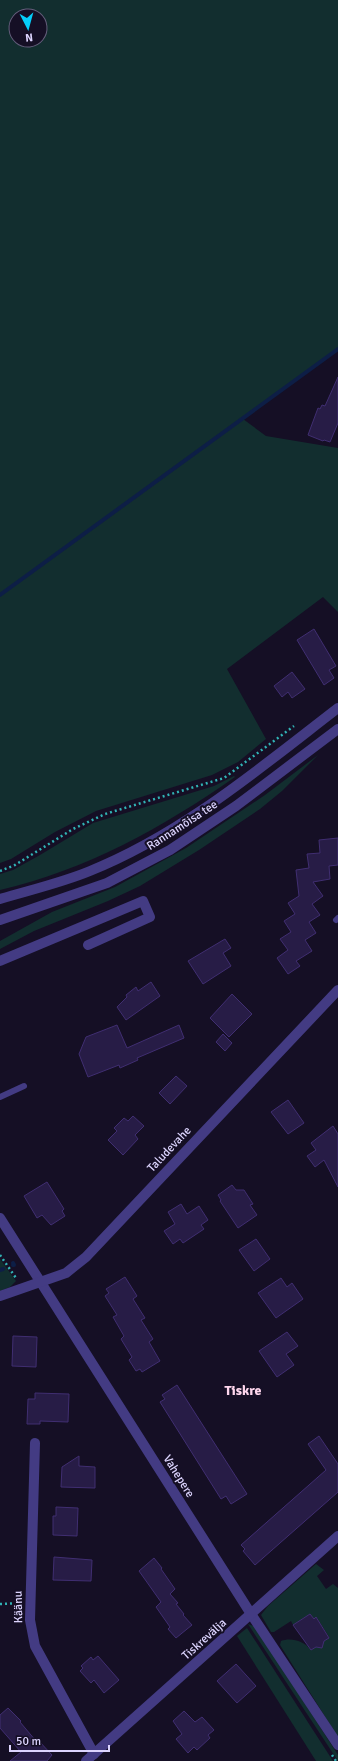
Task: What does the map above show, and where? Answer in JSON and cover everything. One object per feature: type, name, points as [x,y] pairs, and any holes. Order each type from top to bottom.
[{"type":"street","name":"Rannamõisa tee","points":[[0,899],[90,871],[140,847],[206,807],[338,708]]},
{"type":"street","name":"Rannamõisa tee","points":[[0,920],[107,883],[170,850],[236,806],[338,728]]},
{"type":"street","points":[[0,961],[143,901],[150,917],[88,945]]},
{"type":"street","name":"Taludevahe","points":[[0,1296],[66,1273],[86,1257],[338,990]]},
{"type":"street","name":"Vahepere","points":[[0,1218],[252,1614],[338,1745]]},
{"type":"street","name":"Käänu","points":[[35,1443],[30,1620],[35,1646],[90,1758]]},
{"type":"street","name":"Tiskrevälja","points":[[90,1758],[338,1536]]},
{"type":"lane","points":[[0,1097],[24,1086]]},
{"type":"path","points":[[0,870],[15,865],[74,829],[94,819],[224,778],[298,723]]},
{"type":"path","points":[[0,1255],[23,1288]]},
{"type":"path","points":[[0,1604],[30,1603]]},
{"type":"green space","points":[[0,0],[338,0],[338,349],[243,419],[266,436],[338,448],[338,612],[323,597],[227,669],[266,739],[238,762],[212,775],[96,811],[55,832],[11,859],[0,863]]},
{"type":"green space","points":[[318,755],[282,791],[260,809],[199,850],[140,886],[108,901],[34,931],[0,949],[0,941],[52,912],[115,887],[186,848],[265,795]]},
{"type":"green space","points":[[234,776],[235,777],[180,813],[122,845],[63,871],[0,890],[0,874],[13,870],[93,823],[214,786]]},
{"type":"green space","points":[[0,1259],[16,1281],[10,1287],[0,1291]]},
{"type":"green space","points":[[316,1564],[324,1570],[317,1576],[326,1589],[333,1584],[338,1588],[338,1737],[280,1645],[281,1641],[289,1639],[305,1644],[311,1650],[329,1637],[317,1618],[314,1619],[310,1614],[293,1625],[291,1621],[274,1632],[271,1632],[261,1615],[268,1606]]},
{"type":"green space","points":[[248,1624],[256,1627],[338,1755],[338,1761]]},
{"type":"green space","points":[[247,1628],[333,1761],[316,1761],[237,1636]]},
{"type":"building","points":[[338,377],[338,423],[330,442],[323,441],[308,435],[318,408],[320,409],[322,405],[325,406]]},
{"type":"building","points":[[314,629],[336,666],[329,670],[334,678],[324,685],[297,640]]},
{"type":"building","points":[[292,672],[305,689],[292,698],[288,692],[282,697],[274,686]]},
{"type":"building","points":[[338,838],[338,865],[329,866],[330,879],[313,882],[323,896],[312,904],[320,915],[309,922],[316,933],[305,940],[312,951],[296,961],[300,966],[288,974],[277,958],[288,950],[280,939],[291,932],[284,921],[295,914],[288,903],[299,896],[296,870],[309,868],[307,854],[320,853],[319,840]]},
{"type":"building","points":[[225,939],[231,948],[223,953],[231,966],[203,984],[188,961]]},
{"type":"building","points":[[151,982],[160,996],[126,1020],[117,1007],[127,997],[126,995],[136,987],[138,991]]},
{"type":"building","points":[[232,994],[252,1014],[229,1037],[210,1018]]},
{"type":"building","points":[[117,1025],[127,1048],[179,1025],[184,1038],[137,1058],[138,1060],[120,1068],[119,1065],[88,1077],[79,1054],[86,1037]]},
{"type":"building","points":[[223,1034],[232,1043],[225,1051],[216,1042]]},
{"type":"building","points":[[176,1076],[187,1086],[170,1104],[159,1093]]},
{"type":"building","points":[[288,1100],[304,1123],[288,1134],[271,1112]]},
{"type":"building","points":[[133,1116],[144,1126],[135,1135],[138,1139],[123,1155],[108,1140],[117,1131],[114,1128],[124,1118],[128,1121]]},
{"type":"building","points":[[333,1126],[338,1134],[338,1187],[324,1160],[315,1167],[307,1156],[316,1150],[311,1143]]},
{"type":"building","points":[[47,1182],[64,1209],[62,1211],[65,1216],[51,1225],[42,1215],[37,1218],[24,1196]]},
{"type":"building","points":[[232,1185],[236,1190],[244,1190],[253,1204],[250,1205],[257,1215],[238,1228],[220,1201],[221,1200],[218,1195]]},
{"type":"building","points":[[181,1204],[187,1214],[199,1206],[208,1220],[201,1225],[204,1229],[183,1243],[180,1239],[173,1244],[164,1231],[175,1224],[168,1212]]},
{"type":"building","points":[[256,1239],[270,1259],[254,1271],[239,1250]]},
{"type":"building","points":[[125,1277],[137,1296],[133,1299],[145,1318],[141,1320],[153,1339],[149,1342],[160,1361],[142,1372],[140,1369],[136,1371],[129,1360],[132,1357],[121,1339],[124,1336],[113,1317],[117,1315],[105,1296],[109,1293],[106,1289]]},
{"type":"building","points":[[281,1278],[287,1287],[292,1283],[303,1299],[276,1318],[258,1293]]},
{"type":"building","points":[[287,1332],[298,1346],[286,1354],[294,1365],[277,1377],[259,1351]]},
{"type":"building","points":[[13,1336],[37,1337],[36,1367],[12,1366]]},
{"type":"building","points":[[177,1385],[247,1494],[231,1504],[226,1496],[221,1499],[160,1402],[165,1399],[162,1395]]},
{"type":"building","points":[[35,1393],[69,1394],[68,1422],[40,1421],[40,1424],[27,1424],[28,1399],[35,1399]]},
{"type":"building","points":[[319,1436],[338,1464],[338,1492],[255,1565],[243,1551],[245,1549],[241,1545],[326,1470],[308,1444]]},
{"type":"building","points":[[79,1456],[79,1466],[95,1467],[95,1488],[61,1487],[62,1467]]},
{"type":"building","points":[[56,1507],[78,1508],[77,1536],[53,1535],[53,1516],[56,1516]]},
{"type":"building","points":[[54,1557],[92,1560],[91,1581],[53,1580]]},
{"type":"building","points":[[154,1558],[175,1589],[170,1594],[178,1603],[176,1604],[184,1614],[183,1615],[192,1625],[176,1638],[168,1629],[170,1627],[156,1607],[161,1602],[139,1571]]},
{"type":"building","points":[[310,1614],[314,1619],[316,1617],[329,1638],[324,1641],[322,1648],[316,1647],[311,1650],[293,1625]]},
{"type":"building","points":[[98,1656],[119,1680],[104,1693],[94,1680],[91,1683],[80,1671],[83,1668],[81,1666],[91,1657],[93,1660]]},
{"type":"building","points":[[236,1664],[256,1686],[237,1703],[217,1681]]},
{"type":"building","points":[[8,1708],[21,1721],[20,1722],[36,1741],[38,1740],[52,1755],[47,1761],[10,1761],[21,1752],[0,1728],[0,1715]]},
{"type":"building","points":[[184,1711],[195,1722],[202,1717],[214,1730],[208,1735],[210,1738],[197,1750],[194,1747],[188,1753],[176,1739],[182,1734],[173,1721]]},
{"type":"waterway","points":[[0,595],[338,349]]},
{"type":"district","name":"Tiskre","points":[[243,1390]]}]
